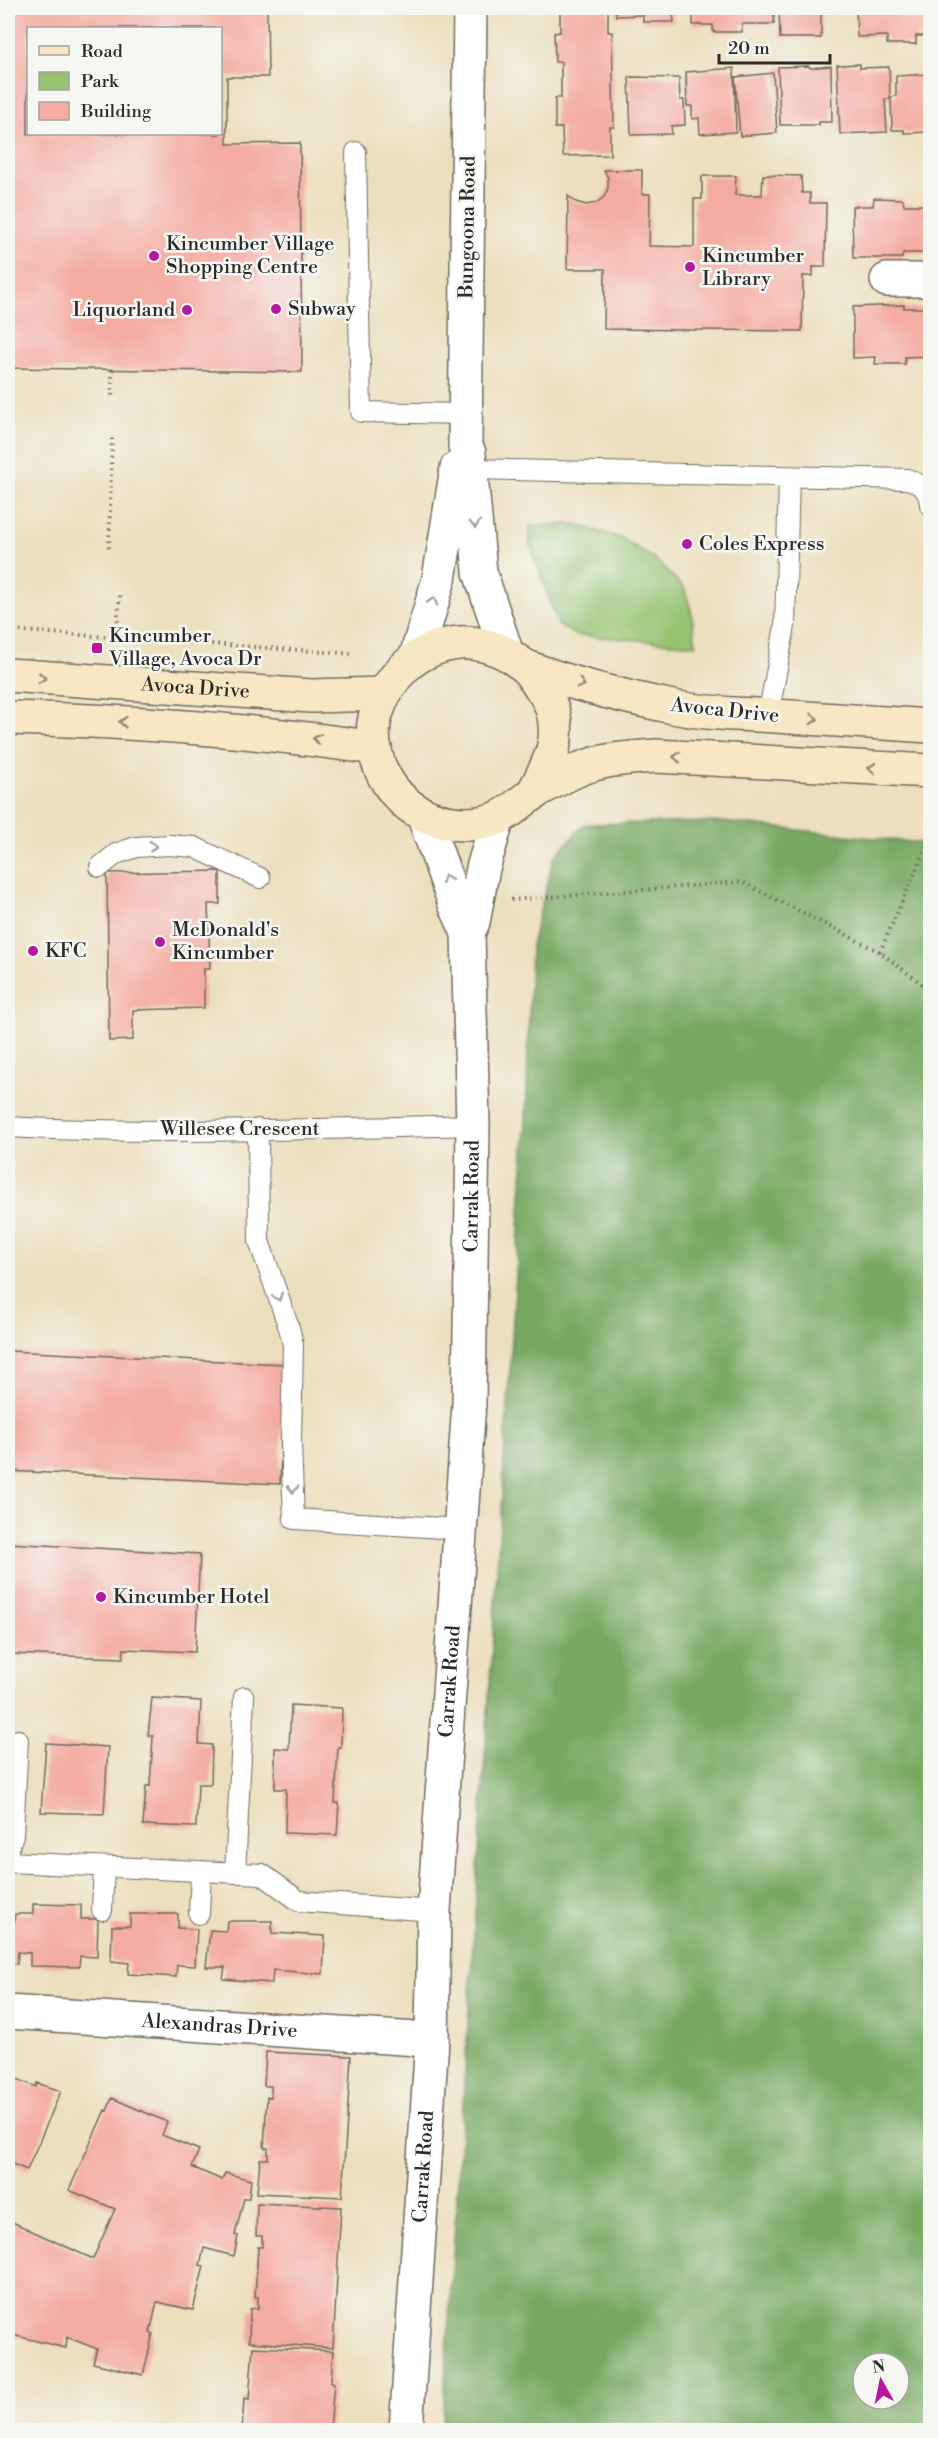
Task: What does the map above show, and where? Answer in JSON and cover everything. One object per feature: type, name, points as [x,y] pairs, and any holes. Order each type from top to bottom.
[{"type":"main road","name":"Avoca Drive","points":[[930,726],[675,708],[587,686],[485,646],[461,643],[438,647],[416,657],[397,673],[383,694],[374,720],[375,748],[383,775],[400,798],[423,814],[441,822],[460,824],[479,823],[498,818],[516,808],[532,795],[578,770],[611,759],[656,756],[930,771]]},
{"type":"main road","name":"Avoca Drive","points":[[516,660],[549,700],[554,720],[555,740],[552,759],[532,795]]},
{"type":"main road","name":"Avoca Drive","points":[[8,675],[311,696],[383,694]]},
{"type":"main road","name":"Avoca Drive","points":[[8,718],[190,726],[286,735],[375,748]]},
{"type":"street","name":"Bungoona Road","points":[[470,8],[467,458],[480,572],[516,660]]},
{"type":"street","points":[[887,280],[930,280]]},
{"type":"street","name":"Bungoona Road","points":[[416,657],[439,579],[459,451],[467,458]]},
{"type":"street","name":"Carrak Road","points":[[423,814],[455,904],[472,918]]},
{"type":"street","name":"Carrak Road","points":[[405,2430],[432,2040],[434,1911],[470,1403],[473,1125],[472,918],[498,818]]},
{"type":"street","name":"Alexandras Drive","points":[[8,2012],[432,2040]]},
{"type":"lane","points":[[356,152],[361,412],[466,414]]},
{"type":"lane","points":[[467,458],[789,477],[907,479],[922,485],[927,491],[930,505]]},
{"type":"lane","points":[[768,716],[785,626],[789,477]]},
{"type":"lane","points":[[100,867],[116,854],[136,847],[186,846],[213,854],[235,868],[260,878]]},
{"type":"lane","name":"Willesee Crescent","points":[[8,1127],[77,1130],[473,1125]]},
{"type":"lane","points":[[258,1129],[259,1241],[293,1345],[291,1442],[294,1519],[460,1529]]},
{"type":"lane","points":[[235,1873],[244,1697]]},
{"type":"lane","points":[[8,1850],[13,1835],[18,1740]]},
{"type":"lane","points":[[8,1862],[262,1874],[298,1901],[434,1911]]},
{"type":"lane","points":[[102,1910],[104,1867]]},
{"type":"lane","points":[[199,1914],[201,1871]]},
{"type":"path","points":[[112,370],[112,398]]},
{"type":"path","points":[[109,548],[112,437]]},
{"type":"path","points":[[116,639],[120,594]]},
{"type":"path","points":[[8,630],[355,654]]},
{"type":"path","points":[[880,952],[930,838]]},
{"type":"path","points":[[472,918],[742,882],[880,952],[930,990]]},
{"type":"path","points":[[8,2423],[21,2430]]},
{"type":"green space","points":[[574,524],[621,538],[655,559],[684,588],[691,610],[696,645],[576,635],[559,626],[530,545],[530,526]]},
{"type":"green space","points":[[723,822],[930,844],[930,2430],[442,2430],[526,1119],[531,945],[554,857],[585,824]]},
{"type":"building","name":"Kincumber Village Shopping Centre","points":[[8,8],[267,8],[268,77],[227,77],[227,144],[300,143],[302,372],[8,368]]},
{"type":"building","points":[[560,8],[608,8],[608,32],[612,32],[614,127],[610,127],[610,155],[563,156],[562,128],[555,128],[555,98],[561,98],[561,62],[555,62],[554,33],[560,32]]},
{"type":"building","points":[[616,8],[690,8],[690,13],[673,14],[674,22],[643,22],[643,15],[616,16]]},
{"type":"building","points":[[693,8],[774,8],[774,24],[742,24],[742,32],[713,32],[713,25],[693,25]]},
{"type":"building","points":[[779,8],[821,8],[821,38],[780,38]]},
{"type":"building","points":[[856,8],[930,8],[930,36],[916,36],[916,44],[887,44],[887,36],[857,37]]},
{"type":"building","points":[[860,64],[860,68],[889,67],[890,97],[896,96],[896,76],[930,74],[930,132],[904,133],[904,130],[892,130],[891,99],[885,99],[887,132],[840,134],[837,65]]},
{"type":"building","points":[[809,66],[810,68],[831,66],[832,122],[819,122],[819,125],[780,125],[778,67]]},
{"type":"building","points":[[734,68],[736,132],[700,134],[699,118],[692,119],[692,106],[687,106],[686,72]]},
{"type":"building","points":[[773,73],[777,133],[740,136],[735,77]]},
{"type":"building","points":[[629,77],[679,78],[680,100],[684,100],[685,125],[671,126],[672,134],[631,135]]},
{"type":"building","points":[[604,170],[642,170],[642,194],[650,194],[649,246],[694,247],[694,199],[702,199],[702,176],[736,176],[735,195],[762,195],[763,175],[801,176],[802,193],[810,193],[810,203],[826,203],[825,267],[813,267],[813,276],[803,276],[802,331],[604,329],[605,269],[567,269],[568,196],[586,205],[596,203],[604,197],[608,188],[608,178]]},
{"type":"building","points":[[874,198],[903,199],[904,205],[930,205],[930,253],[903,253],[902,258],[853,258],[852,206],[873,206]]},
{"type":"building","points":[[927,299],[930,299],[930,356],[905,357],[905,364],[875,364],[876,357],[853,358],[853,307],[904,305],[904,308],[928,308]]},
{"type":"building","points":[[220,871],[220,904],[208,904],[210,969],[204,969],[204,1008],[133,1010],[133,1040],[109,1041],[107,873]]},
{"type":"building","points":[[8,1351],[284,1364],[280,1484],[8,1471]]},
{"type":"building","points":[[8,1543],[200,1554],[195,1652],[124,1649],[123,1658],[8,1654]]},
{"type":"building","points":[[152,1698],[201,1701],[199,1744],[212,1745],[211,1784],[198,1784],[196,1827],[143,1825],[146,1786],[150,1786],[153,1736],[148,1735]]},
{"type":"building","points":[[291,1705],[342,1708],[341,1748],[338,1747],[335,1803],[339,1803],[337,1835],[285,1833],[286,1789],[275,1789],[275,1748],[289,1749]]},
{"type":"building","points":[[46,1743],[108,1747],[104,1814],[41,1812]]},
{"type":"building","points":[[33,1904],[81,1905],[81,1919],[98,1919],[97,1957],[80,1956],[79,1967],[30,1966],[30,1953],[18,1952],[17,1964],[8,1964],[8,1924],[14,1924],[15,1914],[33,1914]]},
{"type":"building","points":[[130,1914],[178,1914],[178,1928],[197,1929],[195,1966],[177,1965],[176,1977],[128,1974],[129,1963],[111,1961],[112,1926],[130,1926]]},
{"type":"building","points":[[227,1921],[272,1921],[272,1933],[325,1936],[323,1974],[273,1970],[272,1983],[223,1979],[225,1967],[206,1967],[210,1930],[226,1931]]},
{"type":"building","points":[[266,2052],[351,2056],[342,2197],[257,2193],[260,2159],[268,2159],[268,2148],[264,2148],[267,2097],[271,2097],[271,2086],[264,2086]]},
{"type":"building","points":[[8,2075],[36,2087],[37,2083],[61,2091],[27,2170],[8,2162]]},
{"type":"building","points":[[112,2098],[167,2122],[162,2135],[199,2150],[192,2167],[222,2180],[225,2173],[251,2180],[249,2198],[244,2198],[235,2235],[238,2236],[234,2256],[204,2248],[200,2265],[204,2266],[193,2310],[157,2302],[150,2333],[153,2334],[143,2375],[93,2363],[97,2349],[67,2337],[66,2348],[8,2334],[8,2220],[93,2259],[115,2209],[69,2190]]},
{"type":"building","points":[[257,2203],[341,2207],[333,2348],[249,2342],[250,2309],[258,2308],[258,2297],[255,2297],[258,2247],[262,2247],[262,2236],[256,2236]]},
{"type":"building","points":[[253,2347],[333,2351],[331,2382],[334,2383],[330,2430],[242,2430],[244,2398],[249,2399]]},
{"type":"place","name":"Kincumber Village Shopping Centre","points":[[154,256]]},
{"type":"place","name":"Kincumber Library","points":[[690,267]]},
{"type":"place","name":"Subway","points":[[276,309]]},
{"type":"place","name":"Liquorland","points":[[187,310]]},
{"type":"place","name":"Coles Express","points":[[687,544]]},
{"type":"place","name":"Kincumber Village, Avoca Dr","points":[[97,648]]},
{"type":"place","name":"McDonald's Kincumber","points":[[160,942]]},
{"type":"place","name":"KFC","points":[[33,951]]},
{"type":"place","name":"Kincumber Hotel","points":[[101,1597]]}]
